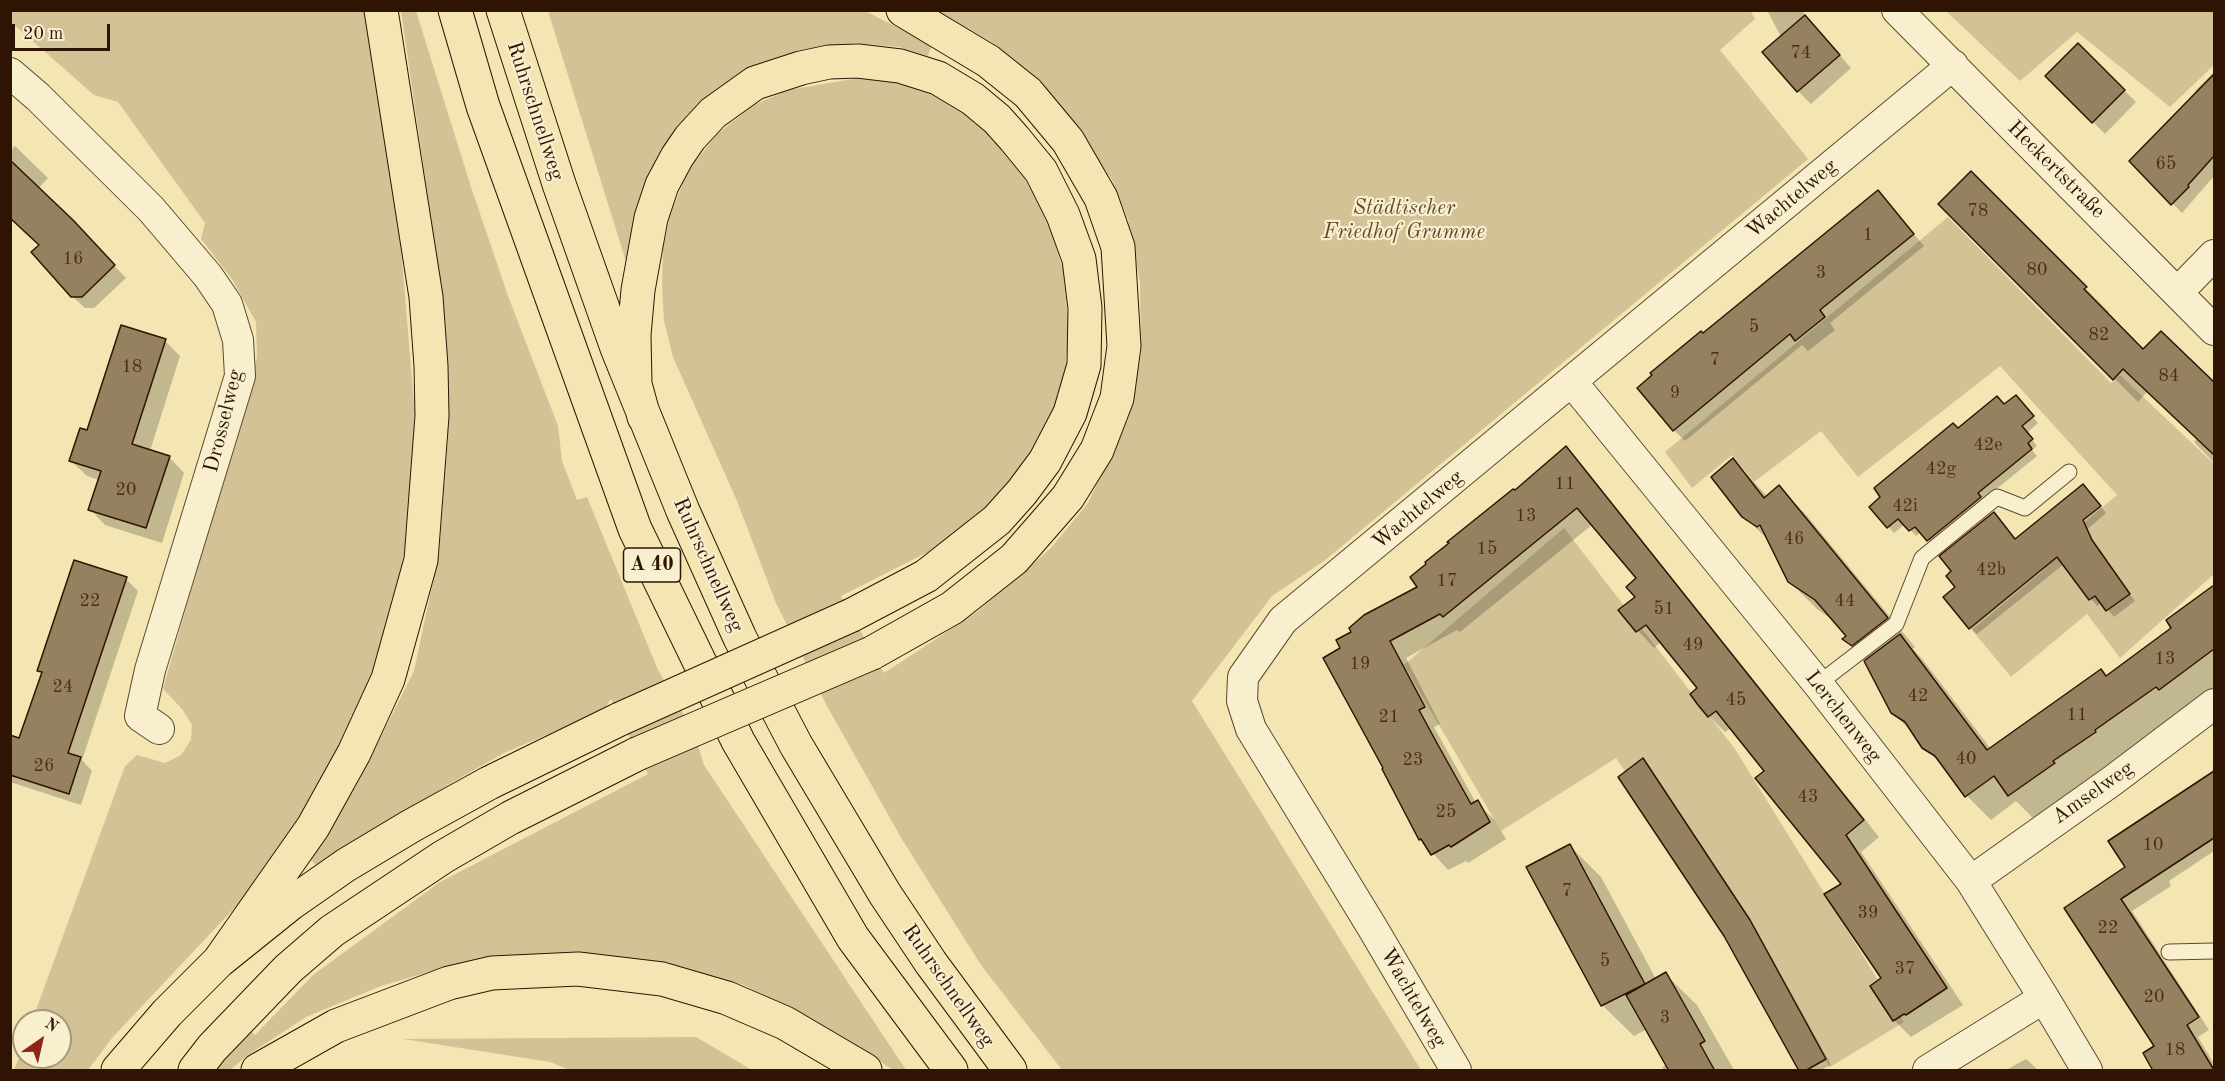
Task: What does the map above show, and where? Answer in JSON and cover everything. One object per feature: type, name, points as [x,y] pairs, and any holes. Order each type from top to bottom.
[{"type":"highway","points":[[219,961],[313,827],[354,753],[388,680],[421,560],[432,416],[427,308],[381,10]]},
{"type":"highway","name":"A 40","points":[[455,10],[487,117],[635,529],[738,741],[854,938],[951,1071]]},
{"type":"highway","name":"Ruhrschnellweg","points":[[503,10],[588,268],[644,417],[740,638],[796,745],[891,904],[930,963],[1010,1071]]},
{"type":"highway","points":[[195,1071],[212,1048],[288,969],[332,931],[443,857],[510,818],[637,754],[872,653],[952,608],[1014,559],[1068,497],[1096,450],[1117,398],[1124,346],[1118,247],[1101,198],[1068,141],[1028,93],[988,61],[903,10]]},
{"type":"highway","points":[[118,1071],[167,1013],[219,961],[290,904],[411,826],[489,783],[620,719],[852,615],[926,576],[997,520],[1022,492],[1045,460],[1070,413],[1084,365],[1085,308],[1079,259],[1053,192],[1028,154],[997,119],[973,99],[938,78],[900,66],[858,61],[829,62],[801,68],[755,83],[713,113],[690,138],[662,185],[651,218],[638,290],[634,335],[635,384],[644,417]]},
{"type":"highway","points":[[258,1071],[336,1026],[449,983],[492,973],[578,969],[662,979],[727,998],[785,1023],[865,1071]]},
{"type":"street","name":"Heckertstraße","points":[[1897,10],[2214,330]]},
{"type":"street","name":"Wachtelweg","points":[[1456,1071],[1372,927],[1251,729],[1242,701],[1243,677],[1283,620],[1953,65]]},
{"type":"street","name":"Drosselweg","points":[[10,73],[38,97],[158,217],[208,276],[227,304],[238,340],[240,376],[150,670],[140,716],[159,729]]},
{"type":"street","points":[[2178,292],[2214,255]]},
{"type":"street","name":"Lerchenweg","points":[[1572,382],[1818,684],[1971,882],[2087,1071]]},
{"type":"street","name":"Amselweg","points":[[1971,882],[2212,711]]},
{"type":"street","points":[[1928,1071],[2044,998]]},
{"type":"lane","points":[[1818,684],[1896,624],[1922,558],[1997,497],[2025,508],[2069,472]]},
{"type":"lane","points":[[2169,952],[2214,951]]},
{"type":"green space","points":[[11,10],[365,11],[399,224],[415,415],[411,514],[397,594],[357,716],[303,817],[267,867],[241,901],[112,1038],[88,1070],[14,1070],[72,1069],[72,1009],[36,1009],[125,766],[137,755],[165,763],[181,755],[191,740],[192,725],[182,709],[163,689],[257,357],[256,322],[232,279],[201,239],[205,223],[118,102],[94,95],[11,22]]},
{"type":"green space","name":"Städtischer Friedhof Grumme","points":[[1750,10],[1755,19],[1720,50],[1808,159],[1324,561],[1272,596],[1192,701],[1421,1070],[1062,1070],[981,965],[903,841],[827,706],[776,603],[737,501],[673,357],[664,321],[663,249],[670,215],[687,173],[717,134],[754,105],[788,90],[859,78],[905,84],[944,99],[988,131],[1020,170],[1047,217],[1063,270],[1069,329],[1065,373],[1051,418],[1033,454],[1007,487],[979,516],[942,545],[841,596],[884,673],[977,612],[1050,549],[1088,503],[1128,419],[1141,355],[1140,282],[1128,220],[1112,180],[1062,107],[1036,79],[992,42],[938,11]]},
{"type":"green space","points":[[401,11],[416,11],[508,296],[558,426],[562,461],[577,500],[587,497],[658,670],[693,730],[704,765],[906,1070],[893,1070],[841,1036],[744,985],[693,971],[628,958],[574,953],[521,955],[460,963],[381,986],[306,1017],[248,1055],[230,1070],[215,1070],[250,1030],[255,1035],[313,975],[440,882],[648,774],[611,699],[603,711],[504,753],[451,783],[319,868],[310,859],[357,784],[414,671],[439,553],[448,435],[448,366],[431,219]]},
{"type":"green space","points":[[548,11],[865,11],[932,45],[928,56],[899,47],[855,43],[807,49],[751,70],[678,128],[657,159],[644,194],[628,268]]},
{"type":"green space","points":[[1946,11],[2214,11],[2214,65],[2170,107],[2077,32],[2020,81]]},
{"type":"green space","points":[[1948,217],[2111,383],[2120,375],[2214,464],[2214,574],[2120,658],[2087,614],[2011,677],[1972,630],[2045,569],[2038,561],[2117,495],[2000,366],[1858,477],[1821,431],[1754,482],[1732,455],[1692,488],[1665,452]]},
{"type":"green space","points":[[1564,528],[1735,749],[1904,1022],[1830,1067],[1616,758],[1501,831],[1404,665]]},
{"type":"green space","points":[[696,1037],[752,1070],[570,1070],[550,1062],[403,1039]]},
{"type":"building","points":[[1805,15],[1840,55],[1797,92],[1762,52]]},
{"type":"building","points":[[2078,43],[2125,90],[2092,123],[2045,76]]},
{"type":"building","points":[[2214,74],[2214,156],[2171,205],[2129,161]]},
{"type":"building","points":[[10,160],[73,220],[115,265],[82,297],[71,297],[31,252],[39,245],[10,218]]},
{"type":"building","points":[[1971,171],[2087,287],[2084,289],[2143,349],[2161,331],[2214,382],[2214,455],[2123,369],[2113,380],[1938,204]]},
{"type":"building","points":[[1878,190],[1914,234],[1820,310],[1825,317],[1795,341],[1790,334],[1673,431],[1637,388],[1652,375],[1650,373],[1701,331],[1703,333]]},
{"type":"building","points":[[121,325],[166,339],[132,444],[170,456],[146,528],[88,510],[101,471],[69,461],[80,428],[87,430]]},
{"type":"building","points":[[2016,395],[2034,416],[2022,426],[2033,439],[2028,443],[2032,449],[1978,493],[1981,497],[1927,541],[1915,527],[1909,531],[1898,519],[1887,528],[1869,507],[1880,497],[1874,488],[1953,423],[1958,428],[1997,396],[2004,404]]},
{"type":"building","points":[[1566,446],[1864,820],[1846,835],[1947,988],[1906,1015],[1893,1021],[1870,986],[1881,978],[1824,894],[1841,884],[1755,778],[1764,771],[1716,711],[1708,717],[1698,705],[1690,694],[1697,688],[1646,625],[1636,632],[1618,610],[1635,597],[1626,587],[1636,578],[1577,508],[1443,617],[1440,614],[1390,641],[1425,707],[1419,710],[1438,745],[1471,804],[1478,800],[1490,822],[1451,847],[1449,845],[1431,855],[1421,839],[1419,840],[1323,658],[1340,648],[1336,640],[1351,632],[1349,628],[1364,615],[1417,587],[1410,577],[1426,564],[1425,562]]},
{"type":"building","points":[[1733,458],[1764,498],[1779,485],[1888,618],[1852,646],[1842,639],[1846,636],[1815,600],[1788,582],[1760,525],[1757,527],[1742,517],[1711,477]]},
{"type":"building","points":[[2083,484],[2101,506],[2083,520],[2092,540],[2130,594],[2106,611],[2095,596],[2089,600],[2057,557],[1969,629],[1943,597],[1955,587],[1946,576],[1951,571],[1939,556],[1994,512],[2015,539]]},
{"type":"building","points":[[74,560],[127,577],[68,753],[81,757],[69,794],[10,775],[10,735],[19,738],[42,672],[37,671]]},
{"type":"building","points":[[2214,585],[2214,649],[2159,690],[2156,687],[2095,730],[2096,732],[2053,761],[2055,763],[2008,796],[1994,776],[1965,797],[1935,756],[1922,748],[1905,722],[1891,713],[1864,661],[1900,634],[1987,750],[2101,669],[2106,676],[2171,628],[2166,620]]},
{"type":"building","points":[[1643,758],[1750,920],[1826,1059],[1805,1071],[1799,1071],[1724,936],[1618,777]]},
{"type":"building","points":[[2214,771],[2214,838],[2121,899],[2199,1017],[2187,1025],[2214,1070],[2153,1071],[2143,1053],[2154,1046],[2064,908],[2125,867],[2108,841]]},
{"type":"building","points":[[1570,844],[1645,984],[1601,1006],[1526,867]]},
{"type":"building","points":[[1666,972],[1705,1041],[1700,1044],[1715,1071],[1669,1071],[1626,995]]}]
